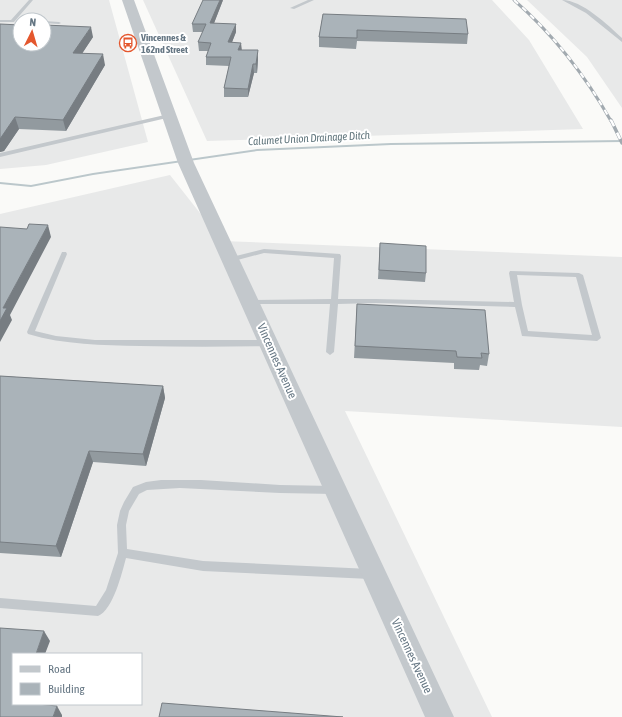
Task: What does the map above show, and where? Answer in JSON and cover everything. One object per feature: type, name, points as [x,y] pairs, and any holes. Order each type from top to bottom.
[{"type":"street","name":"Vincennes Avenue","points":[[128,0],[184,159],[251,302],[268,343],[440,717]]},
{"type":"lane","points":[[20,12],[30,0]]},
{"type":"lane","points":[[292,8],[312,0]]},
{"type":"lane","points":[[564,0],[579,6],[605,25],[622,40]]},
{"type":"lane","points":[[0,21],[12,21]]},
{"type":"lane","points":[[52,23],[59,23]]},
{"type":"lane","points":[[0,155],[169,116]]},
{"type":"lane","points":[[230,260],[264,251],[338,256],[330,352]]},
{"type":"lane","points":[[64,254],[31,332],[42,336],[92,342],[194,344],[268,343]]},
{"type":"lane","points":[[513,273],[579,275],[597,338],[525,334],[518,305],[513,273]]},
{"type":"lane","points":[[251,302],[334,300],[518,305]]},
{"type":"lane","points":[[0,603],[98,611],[107,600],[123,554],[121,519],[127,504],[135,491],[148,485],[166,483],[272,489],[336,490]]},
{"type":"lane","points":[[123,554],[203,566],[375,574]]},
{"type":"shaded area","points":[[0,0],[109,0],[148,142],[46,165],[0,169]]},
{"type":"shaded area","points":[[143,0],[492,0],[529,40],[583,129],[207,141]]},
{"type":"shaded area","points":[[527,0],[622,0],[622,108],[587,57]]},
{"type":"shaded area","points":[[170,175],[222,241],[622,257],[622,427],[345,411],[492,717],[0,717],[0,214]]},
{"type":"building","points":[[203,0],[220,0],[210,23],[236,24],[228,42],[241,43],[238,50],[258,50],[256,64],[253,64],[248,89],[224,88],[231,57],[206,57],[211,43],[198,42],[206,24],[192,24]]},
{"type":"building","points":[[323,14],[466,19],[468,34],[357,30],[357,38],[319,37]]},
{"type":"building","points":[[0,24],[12,25],[12,52],[52,52],[52,25],[91,27],[73,53],[103,54],[63,120],[15,117],[0,139]]},
{"type":"building","points":[[29,224],[48,225],[3,308],[7,308],[0,321],[0,227],[27,229]]},
{"type":"building","points":[[380,243],[426,246],[426,273],[379,270]]},
{"type":"building","points":[[357,304],[485,310],[489,354],[481,353],[482,358],[457,357],[456,351],[355,346]]},
{"type":"building","points":[[0,376],[163,386],[143,454],[89,451],[56,546],[0,542]]},
{"type":"building","points":[[0,628],[44,631],[36,653],[12,653],[12,705],[57,706],[53,717],[0,717]]},
{"type":"building","points":[[162,703],[343,717],[159,717]]},
{"type":"waterway","name":"Calumet Union Drainage Ditch","points":[[0,183],[31,186],[93,174],[257,150],[391,144],[622,141]]},
{"type":"railway","points":[[514,0],[529,13],[568,56],[611,121]]},
{"type":"railway","points":[[611,120],[622,143]]},
{"type":"place","name":"Vincennes & 162nd Street","points":[[128,43]]}]
